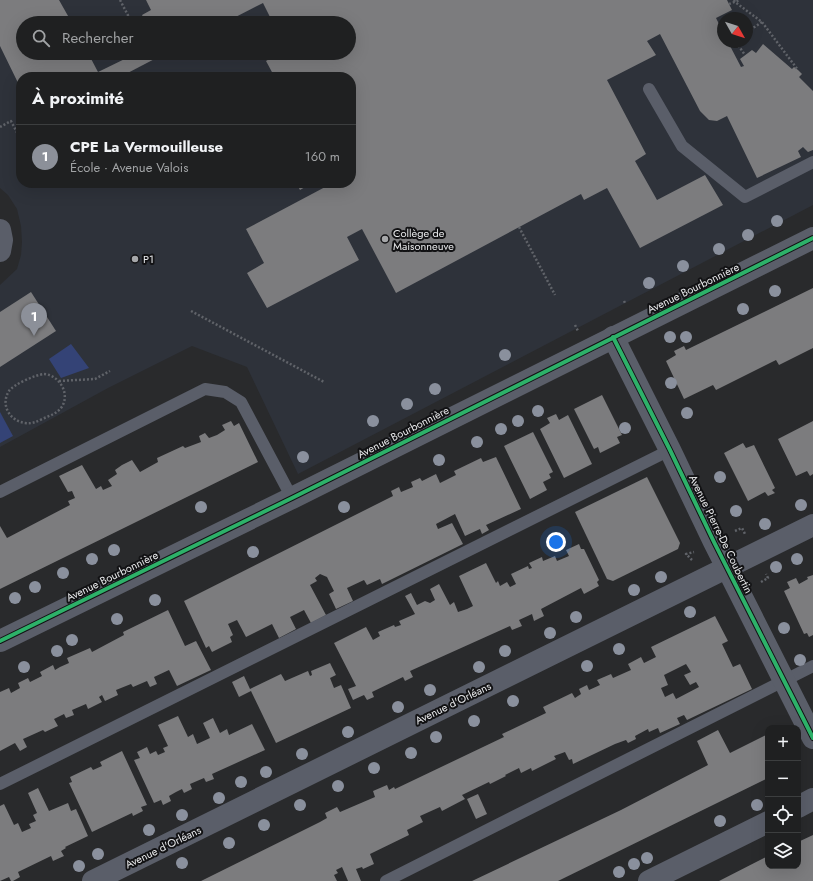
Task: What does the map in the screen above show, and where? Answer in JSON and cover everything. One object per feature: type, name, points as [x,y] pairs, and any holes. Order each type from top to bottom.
[{"type":"street","points":[[0,230],[2,240],[0,251]]},
{"type":"street","name":"Avenue Bourbonnière","points":[[0,641],[292,498],[813,238]]},
{"type":"street","name":"Avenue Pierre-De Coubertin","points":[[613,337],[813,738]]},
{"type":"street","name":"Avenue d'Orléans","points":[[93,881],[813,525]]},
{"type":"street","points":[[801,805],[813,799]]},
{"type":"street","points":[[649,881],[765,823]]},
{"type":"lane","points":[[649,89],[682,146],[745,197],[813,162]]},
{"type":"lane","points":[[0,492],[205,389],[225,392],[241,402],[292,498]]},
{"type":"lane","points":[[0,784],[670,450]]},
{"type":"lane","points":[[386,881],[813,666]]},
{"type":"path","points":[[120,0],[128,16]]},
{"type":"path","points":[[729,4],[740,0]]},
{"type":"path","points":[[734,1],[762,22],[798,70]]},
{"type":"path","points":[[753,28],[762,22]]},
{"type":"path","points":[[740,48],[745,55]]},
{"type":"path","points":[[0,127],[11,121],[16,130]]},
{"type":"path","points":[[519,227],[555,295]]},
{"type":"path","points":[[191,311],[324,382]]},
{"type":"path","points":[[59,381],[95,379],[110,371]]},
{"type":"path","points":[[44,374],[50,374],[56,377],[59,381],[64,389],[65,398],[62,407],[57,412],[30,424],[16,420],[10,416],[6,409],[5,402],[8,392],[13,387],[38,375],[44,374]]},
{"type":"shaded area","name":"Collège de Maisonneuve","points":[[0,0],[813,0],[813,205],[298,474],[247,367],[192,346],[108,388],[0,447],[0,285],[17,269],[21,255],[21,226],[17,209],[8,195],[0,188]]},
{"type":"shaded area","points":[[71,344],[89,368],[61,378],[49,359]]},
{"type":"shaded area","points":[[0,412],[13,436],[0,443]]},
{"type":"building","points":[[0,0],[59,0],[68,16],[16,16],[16,60],[92,60],[98,72],[16,72],[16,79],[0,46]]},
{"type":"building","points":[[146,0],[727,0],[732,10],[728,12],[717,12],[717,48],[731,48],[741,67],[744,66],[740,59],[752,50],[756,53],[763,44],[792,69],[794,67],[802,74],[799,77],[813,91],[813,150],[808,152],[803,147],[798,151],[801,157],[757,178],[727,116],[717,121],[709,120],[700,111],[660,34],[647,41],[656,55],[607,80],[646,154],[635,161],[657,200],[705,175],[723,205],[640,248],[607,188],[584,200],[581,194],[396,293],[362,229],[347,237],[359,260],[267,308],[247,273],[264,263],[246,229],[323,188],[356,188],[356,72],[272,72],[266,61],[356,60],[356,16],[270,16],[263,3],[238,16],[142,15],[151,10]]},
{"type":"building","points":[[123,60],[153,60],[130,72],[98,72]]},
{"type":"building","points":[[813,288],[813,348],[779,365],[776,360],[716,390],[713,385],[684,399],[666,361],[676,355],[674,351],[684,346],[686,350]]},
{"type":"building","points":[[31,292],[56,331],[0,367],[0,312]]},
{"type":"building","points":[[602,395],[622,435],[617,437],[620,443],[600,453],[598,447],[594,449],[574,409]]},
{"type":"building","points":[[556,414],[559,420],[568,415],[592,464],[564,478],[540,429],[550,423],[547,418]]},
{"type":"building","points":[[231,421],[234,426],[239,423],[258,462],[0,589],[0,526],[7,538],[70,505],[68,501],[75,498],[72,491],[68,492],[59,476],[82,465],[96,489],[101,486],[103,490],[112,486],[108,480],[117,474],[115,470],[122,465],[132,460],[140,472],[158,462],[157,458],[183,446],[185,448],[201,442],[199,436],[205,433],[209,438],[217,435],[225,430],[222,425]]},
{"type":"building","points":[[813,421],[813,474],[810,476],[807,471],[796,476],[778,439]]},
{"type":"building","points":[[533,432],[553,472],[549,474],[551,478],[543,482],[547,490],[530,499],[504,446]]},
{"type":"building","points":[[743,443],[746,448],[754,445],[775,488],[772,490],[775,493],[768,496],[765,492],[748,501],[724,453]]},
{"type":"building","points":[[496,457],[521,509],[486,525],[489,530],[482,534],[480,529],[465,536],[455,514],[436,524],[438,529],[452,523],[463,544],[382,584],[380,579],[367,585],[364,580],[347,588],[353,601],[336,609],[329,594],[334,591],[327,577],[320,574],[315,578],[317,581],[310,585],[326,615],[311,623],[304,610],[290,617],[296,629],[279,638],[272,624],[246,637],[237,620],[228,624],[233,635],[230,637],[232,642],[212,652],[209,646],[206,648],[184,601],[393,496],[391,491],[399,487],[401,492],[413,487],[411,482],[420,478],[422,481],[436,474],[440,483],[456,475],[454,471],[481,458],[483,462]]},
{"type":"building","points":[[647,477],[680,543],[678,549],[613,581],[607,579],[575,512]]},
{"type":"building","points":[[579,544],[581,549],[584,549],[599,580],[597,582],[599,586],[584,594],[581,588],[541,609],[544,616],[534,621],[532,614],[519,620],[522,626],[512,630],[510,626],[410,671],[413,677],[405,681],[403,677],[372,692],[374,697],[367,700],[364,695],[353,700],[348,689],[356,686],[334,643],[366,627],[373,640],[380,636],[378,632],[394,625],[395,627],[401,625],[399,621],[415,614],[405,596],[411,593],[417,605],[425,601],[430,603],[435,600],[430,589],[439,584],[450,605],[454,602],[458,612],[467,609],[473,606],[459,576],[486,563],[496,583],[498,581],[500,586],[507,582],[510,587],[516,584],[511,574],[528,566],[529,569],[532,568],[529,563],[542,557],[543,561],[555,556],[557,561],[569,556],[566,550]]},
{"type":"building","points":[[813,575],[813,635],[809,637],[807,633],[804,634],[784,591],[790,588],[787,582],[796,578],[799,584],[808,579],[807,577]]},
{"type":"building","points":[[168,610],[185,646],[196,641],[211,670],[177,686],[169,670],[154,677],[157,684],[150,687],[147,681],[133,687],[131,684],[116,690],[118,695],[105,701],[102,695],[99,697],[102,702],[88,709],[86,704],[72,710],[74,715],[66,718],[64,714],[54,719],[58,726],[45,732],[43,730],[23,739],[27,747],[20,751],[15,743],[0,751],[0,692],[9,688],[11,693],[20,688],[18,683],[28,678],[30,682],[42,676],[40,672],[53,665],[55,670],[69,663],[67,658],[90,648],[92,652],[124,635],[123,632]]},
{"type":"building","points":[[715,616],[728,641],[722,644],[733,667],[740,664],[752,689],[687,720],[684,715],[677,718],[680,724],[660,733],[658,728],[649,732],[648,729],[635,736],[636,739],[628,743],[626,740],[615,744],[573,764],[572,759],[569,760],[565,752],[554,756],[556,759],[532,771],[531,768],[521,773],[519,768],[490,784],[489,782],[462,795],[465,799],[442,811],[440,807],[420,816],[423,822],[407,830],[409,835],[370,854],[374,864],[363,869],[362,867],[356,869],[361,881],[348,881],[342,867],[336,870],[338,873],[334,875],[337,881],[201,881],[320,822],[327,818],[325,813],[337,807],[340,812],[375,797],[373,791],[387,785],[389,790],[394,787],[395,789],[504,737],[502,734],[546,713],[543,707],[572,693],[575,698],[581,694],[579,689],[587,685],[589,690],[600,685],[597,680],[611,674],[613,678],[631,670],[628,664],[641,657],[644,663],[656,657],[651,647]],"holes":[[[686,664],[691,672],[684,675],[690,685],[696,682],[699,687],[676,699],[673,693],[665,697],[661,688],[668,685],[664,675]]]},
{"type":"building","points":[[330,663],[336,675],[330,678],[334,688],[341,685],[351,708],[276,743],[251,691],[239,697],[232,682],[244,676],[250,689],[281,674],[285,681],[308,671],[310,676],[312,675],[311,671]]},
{"type":"building","points":[[178,716],[188,737],[193,734],[197,744],[210,738],[203,723],[213,718],[220,733],[227,729],[229,735],[252,724],[265,750],[212,774],[214,779],[206,782],[204,778],[190,784],[192,789],[184,793],[182,789],[176,792],[169,796],[171,801],[163,805],[161,800],[154,803],[134,760],[140,758],[137,752],[147,747],[150,754],[156,751],[158,755],[165,752],[163,748],[168,746],[158,725]]},
{"type":"building","points":[[718,730],[730,753],[765,736],[765,779],[558,881],[472,881],[621,810],[708,765],[697,741]]},
{"type":"building","points":[[122,751],[147,805],[141,807],[143,811],[133,816],[132,813],[92,832],[69,783],[72,782],[70,777],[91,767],[93,770],[102,766],[100,762]]},
{"type":"building","points":[[38,788],[49,811],[68,803],[71,811],[76,809],[88,836],[65,847],[66,848],[61,851],[64,856],[53,861],[51,856],[18,872],[20,877],[13,881],[11,881],[9,877],[0,881],[0,806],[4,804],[14,825],[18,823],[22,832],[31,828],[29,824],[36,821],[33,815],[37,813],[28,793]]},
{"type":"building","points":[[478,794],[487,814],[476,819],[467,799]]},
{"type":"building","points":[[813,835],[813,881],[719,881],[765,858],[765,869],[801,869],[801,841]]},
{"type":"cycle path","points":[[0,641],[292,498],[813,238]]},
{"type":"cycle path","points":[[613,337],[813,738]]},
{"type":"place","name":"Collège de Maisonneuve","points":[[385,239]]},
{"type":"place","name":"P1","points":[[135,259]]},
{"type":"place","name":"CPE La Vermouilleuse","points":[[34,336]]}]
